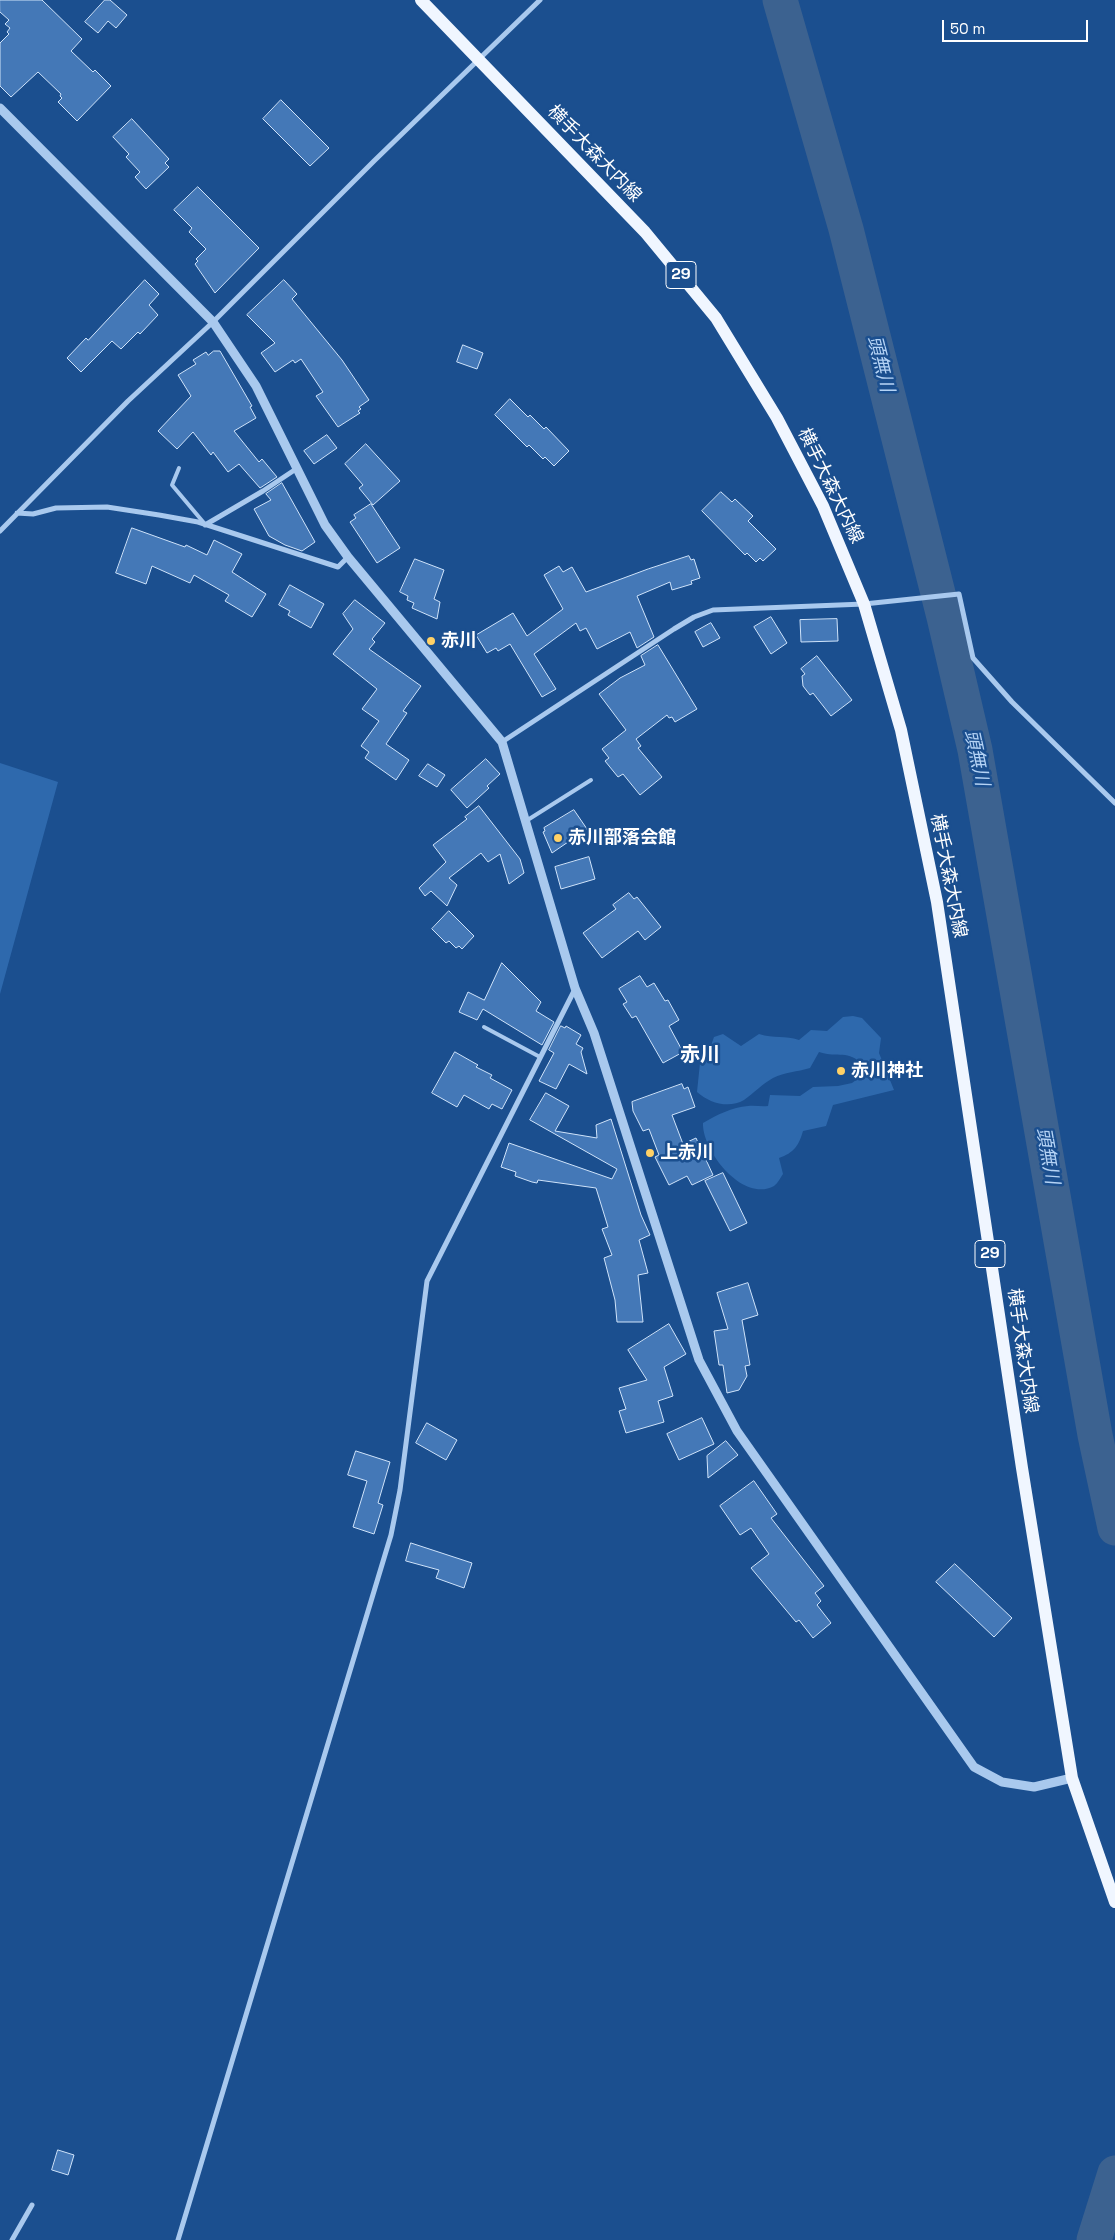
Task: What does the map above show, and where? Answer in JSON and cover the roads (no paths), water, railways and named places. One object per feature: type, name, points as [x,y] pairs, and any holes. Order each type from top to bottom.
[{"type":"main road","name":"横手大森大内線","points":[[421,0],[645,232],[716,318],[777,418],[823,506],[864,604],[901,730],[937,902],[1022,1468],[1072,1778],[1115,1902]]},
{"type":"street","points":[[0,531],[128,400],[213,322],[540,0]]},
{"type":"street","points":[[0,108],[213,322],[256,386],[325,525],[348,558],[502,742],[575,988],[597,1042],[699,1360],[737,1430],[974,1767],[1002,1782],[1034,1787],[1072,1778]]},
{"type":"street","points":[[205,525],[240,506],[296,469]]},
{"type":"street","points":[[17,514],[33,514],[56,508],[107,507],[205,525],[338,567],[348,558]]},
{"type":"street","points":[[502,742],[674,629],[694,617],[713,610],[864,604],[959,594],[973,658],[1012,702],[1115,803]]},
{"type":"street","points":[[178,2240],[392,1535],[401,1482],[427,1281],[575,988]]},
{"type":"street","points":[[12,2240],[32,2205]]},
{"type":"lane","points":[[179,468],[172,486],[205,525]]},
{"type":"lane","points":[[526,821],[591,780]]},
{"type":"lane","points":[[484,1026],[540,1056]]},
{"type":"waterway","name":"頭無川","points":[[780,0],[846,229],[944,617],[975,750],[1095,1435],[1115,1528]]},
{"type":"waterway","name":"頭無川","points":[[1094,2240],[1115,2173]]},
{"type":"place","name":"赤川","points":[[431,641]]},
{"type":"place","name":"赤川部落会館","points":[[558,838]]},
{"type":"place","name":"赤川神社","points":[[841,1071]]},
{"type":"place","name":"上赤川","points":[[650,1153]]},
{"type":"district","name":"赤川","points":[[700,1056]]}]
